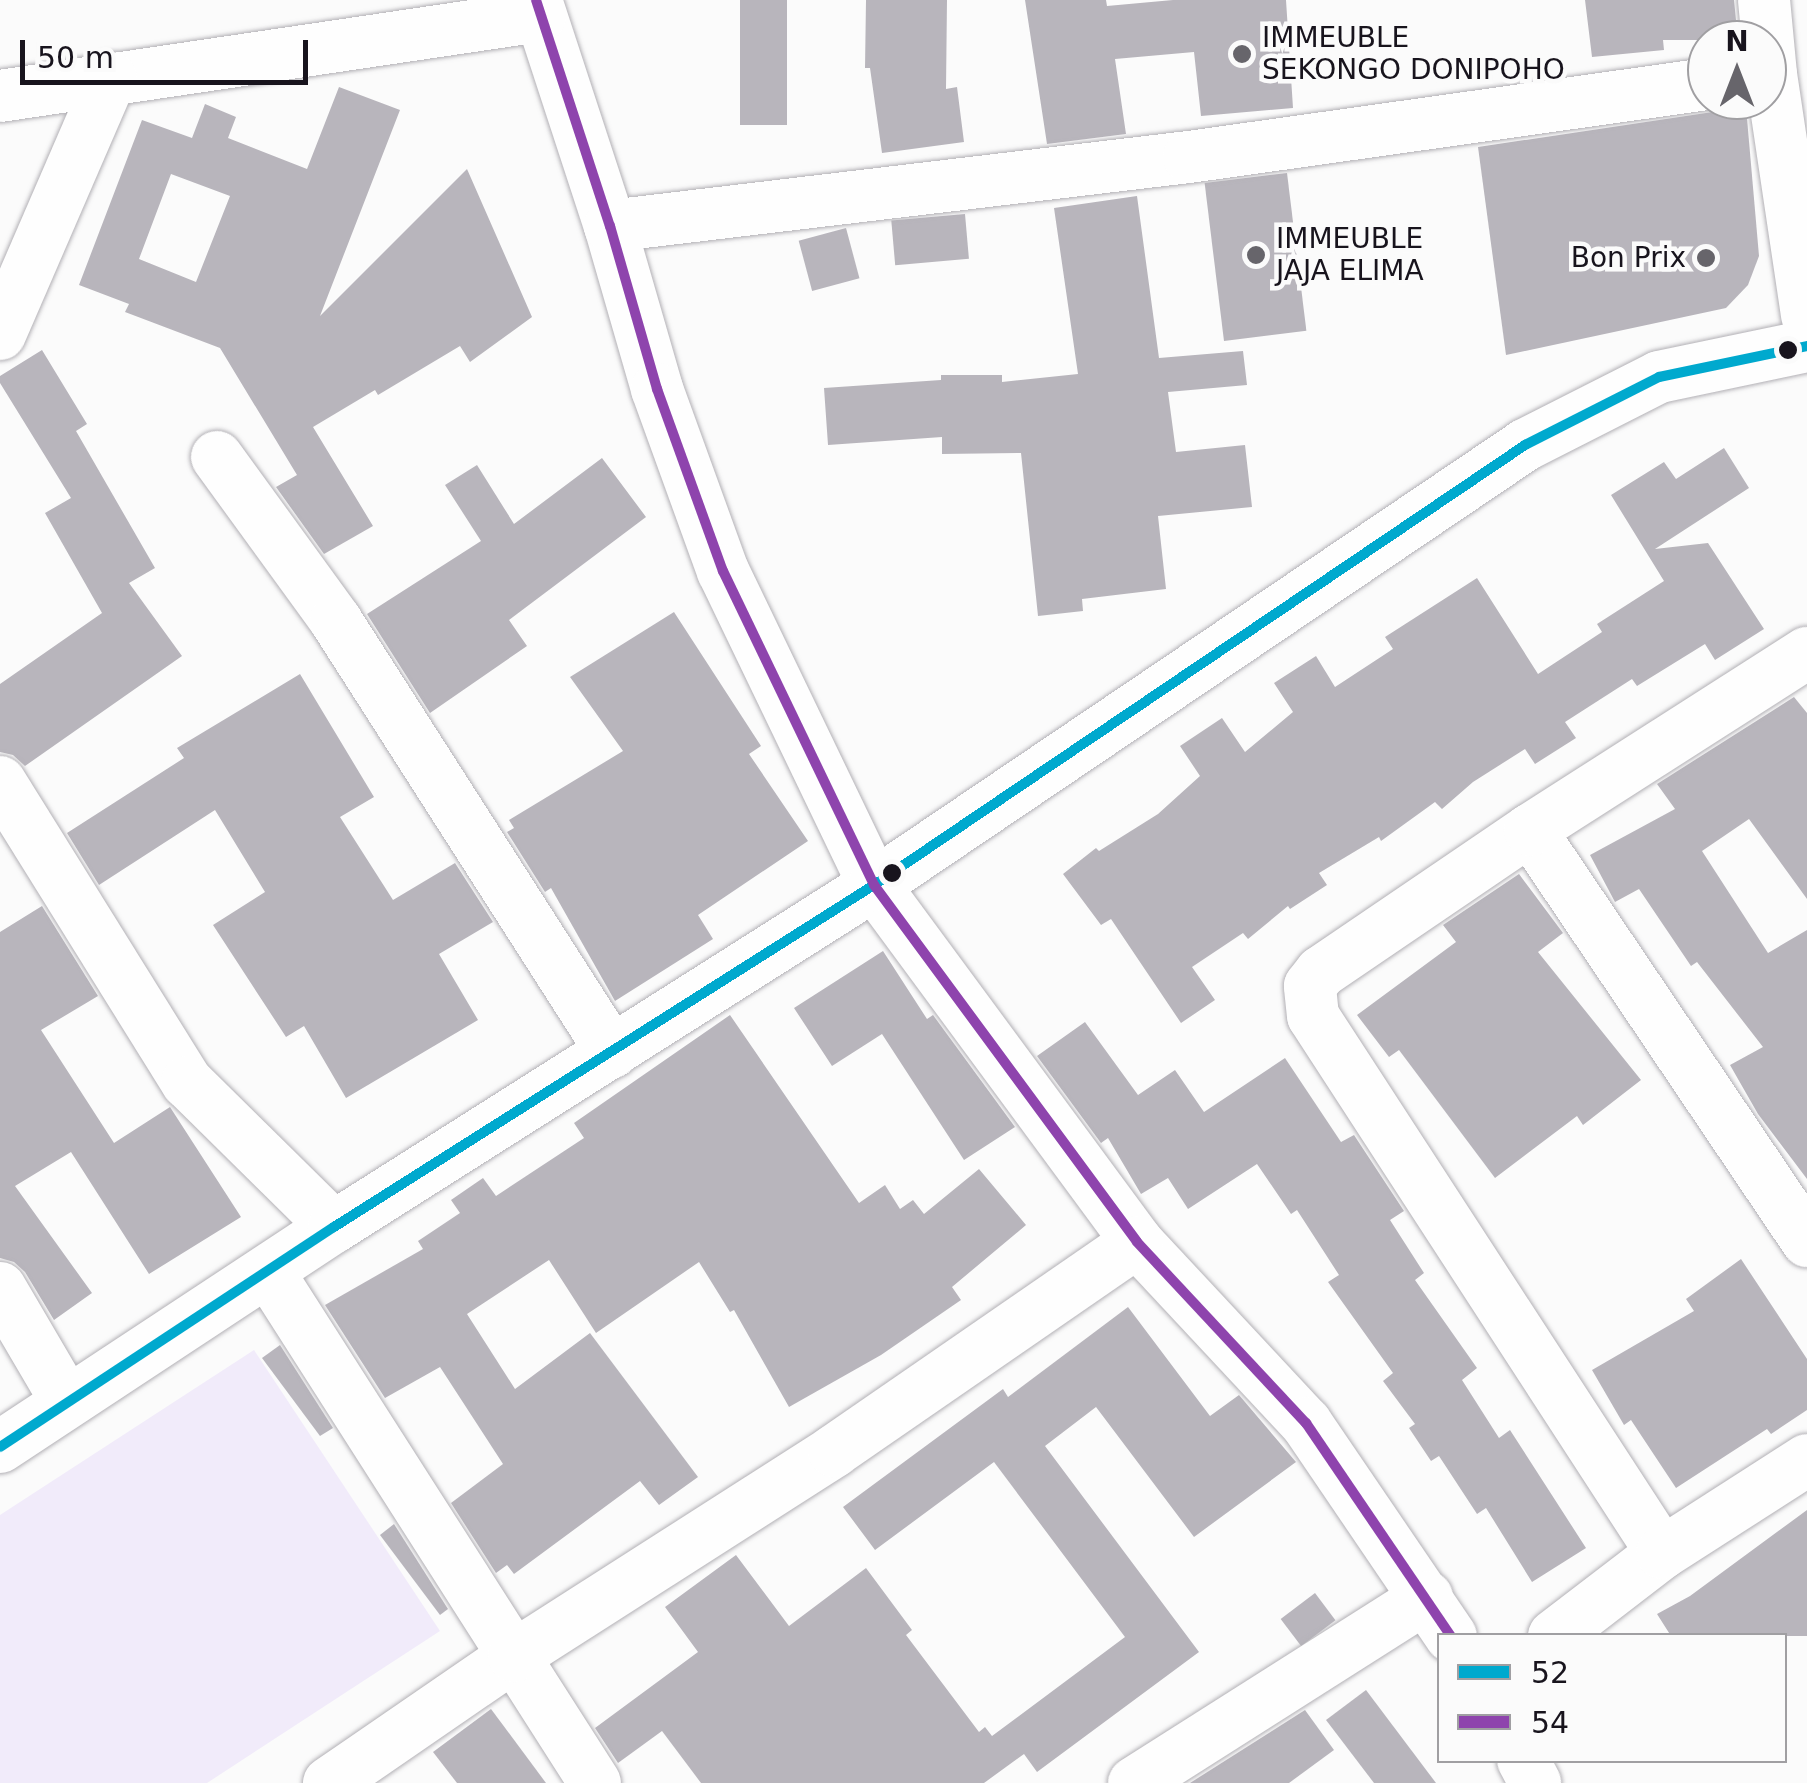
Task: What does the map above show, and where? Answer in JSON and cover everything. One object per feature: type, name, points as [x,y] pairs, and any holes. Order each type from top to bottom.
[{"type":"street","points":[[0,96],[538,8],[610,226],[657,389],[724,571],[874,885],[1137,1242],[1306,1422],[1439,1616],[1134,1783]]},
{"type":"street","points":[[0,334],[111,78]]},
{"type":"street","points":[[610,226],[1188,157],[1687,87]]},
{"type":"street","points":[[1787,120],[1807,315]]},
{"type":"street","points":[[0,1448],[269,1274],[334,1227],[874,885],[1525,445],[1660,376],[1807,346]]},
{"type":"street","points":[[217,457],[336,621],[612,1052]]},
{"type":"street","points":[[1662,1553],[1313,1016],[1310,986],[1322,972],[1530,830],[1807,653]]},
{"type":"street","points":[[0,782],[187,1082],[334,1227]]},
{"type":"street","points":[[1530,830],[1807,1241]]},
{"type":"street","points":[[330,1783],[514,1656],[834,1451],[1137,1242]]},
{"type":"street","points":[[269,1274],[595,1783]]},
{"type":"street","points":[[0,1288],[66,1402]]},
{"type":"street","points":[[1558,1633],[1662,1553],[1807,1460]]},
{"type":"shaded area","points":[[254,1350],[440,1631],[207,1783],[0,1783],[0,1515]]},
{"type":"building","points":[[740,0],[787,0],[787,125],[740,125]]},
{"type":"building","points":[[866,0],[947,0],[946,89],[957,87],[964,142],[882,153],[870,68],[865,68]]},
{"type":"building","points":[[1025,0],[1106,0],[1107,6],[1173,0],[1286,0],[1293,108],[1201,116],[1194,52],[1115,59],[1126,134],[1047,144]]},
{"type":"building","points":[[1585,0],[1734,0],[1736,20],[1687,20],[1687,40],[1663,40],[1664,50],[1592,57]]},
{"type":"building","points":[[339,87],[400,110],[320,316],[467,169],[532,317],[470,362],[460,346],[378,395],[375,390],[313,427],[373,526],[324,554],[276,487],[297,475],[220,348],[125,312],[129,304],[79,285],[142,120],[192,138],[205,104],[236,117],[228,138],[307,169]],"holes":[[[171,174],[230,196],[196,282],[139,259]]]},
{"type":"building","points":[[1687,116],[1687,120],[1747,120],[1759,256],[1748,285],[1726,308],[1506,355],[1478,147]]},
{"type":"building","name":"IMMEUBLE JAJA ELIMA","points":[[1287,173],[1306,331],[1224,341],[1205,183]]},
{"type":"building","points":[[1137,196],[1159,358],[1243,351],[1247,385],[1168,392],[1176,452],[1245,445],[1252,507],[1158,516],[1166,589],[1082,599],[1083,611],[1038,616],[1021,453],[942,454],[942,437],[828,445],[824,388],[941,380],[941,375],[1002,375],[1002,382],[1078,374],[1054,208]]},
{"type":"building","points":[[965,214],[969,259],[895,265],[891,220]]},
{"type":"building","points":[[846,228],[859,278],[812,291],[799,241]]},
{"type":"building","points":[[42,350],[87,424],[76,431],[155,568],[129,583],[182,656],[25,766],[13,755],[0,752],[0,684],[102,613],[45,513],[71,498],[0,383],[0,376]]},
{"type":"building","points":[[1724,448],[1749,488],[1655,549],[1708,543],[1764,629],[1715,660],[1705,644],[1637,686],[1632,679],[1565,722],[1576,738],[1535,764],[1525,749],[1473,782],[1442,809],[1435,802],[1381,841],[1379,837],[1319,873],[1327,885],[1290,909],[1288,906],[1248,939],[1243,933],[1192,967],[1215,1000],[1181,1023],[1111,919],[1101,925],[1063,874],[1096,848],[1099,851],[1158,814],[1200,776],[1180,746],[1222,718],[1245,752],[1293,712],[1274,683],[1316,656],[1335,687],[1393,649],[1385,637],[1477,578],[1538,674],[1602,632],[1597,624],[1664,581],[1611,495],[1664,462],[1676,479]]},
{"type":"building","points":[[602,458],[646,517],[509,620],[527,646],[430,713],[367,614],[481,541],[445,485],[477,465],[514,524]]},
{"type":"building","points":[[674,612],[761,746],[749,754],[808,841],[698,915],[713,939],[615,1001],[551,888],[545,892],[507,832],[514,828],[509,820],[623,751],[570,677]]},
{"type":"building","points":[[300,674],[374,797],[340,817],[393,900],[455,863],[493,922],[439,954],[478,1020],[346,1098],[304,1026],[286,1037],[213,925],[265,892],[215,810],[99,885],[67,833],[184,758],[177,748]]},
{"type":"building","points":[[1794,697],[1807,713],[1807,899],[1749,819],[1702,851],[1768,953],[1807,930],[1807,1179],[1758,1114],[1730,1065],[1763,1047],[1697,962],[1691,966],[1639,889],[1615,902],[1590,855],[1675,809],[1657,784]]},
{"type":"building","points":[[1519,874],[1563,933],[1538,952],[1641,1080],[1583,1125],[1577,1116],[1495,1178],[1399,1050],[1389,1057],[1357,1015],[1456,942],[1443,925]]},
{"type":"building","points":[[42,906],[98,996],[41,1030],[114,1143],[170,1107],[241,1217],[149,1274],[71,1152],[15,1186],[92,1293],[54,1320],[25,1272],[14,1262],[0,1258],[0,932]]},
{"type":"building","points":[[883,951],[927,1019],[933,1015],[1015,1127],[964,1160],[882,1034],[832,1066],[794,1008]]},
{"type":"building","points":[[730,1015],[859,1203],[885,1185],[900,1209],[913,1200],[924,1214],[979,1169],[1026,1225],[952,1287],[961,1300],[881,1355],[789,1407],[734,1310],[730,1312],[699,1262],[596,1333],[549,1260],[467,1314],[515,1389],[590,1333],[698,1477],[659,1505],[640,1481],[514,1574],[507,1565],[496,1573],[451,1503],[503,1464],[440,1367],[385,1398],[325,1305],[423,1249],[418,1241],[460,1213],[451,1200],[483,1178],[496,1196],[584,1138],[574,1123]]},
{"type":"building","points":[[1085,1022],[1138,1095],[1175,1070],[1204,1112],[1285,1058],[1341,1142],[1354,1135],[1404,1211],[1390,1220],[1424,1273],[1415,1280],[1477,1368],[1462,1380],[1499,1438],[1510,1430],[1586,1548],[1532,1582],[1486,1508],[1477,1514],[1439,1456],[1431,1461],[1409,1428],[1415,1424],[1383,1381],[1393,1373],[1328,1282],[1339,1275],[1297,1210],[1291,1214],[1257,1164],[1188,1209],[1168,1178],[1141,1194],[1108,1138],[1101,1143],[1037,1056]]},
{"type":"building","points":[[1741,1259],[1807,1359],[1807,1410],[1771,1434],[1767,1429],[1676,1488],[1631,1420],[1624,1425],[1592,1370],[1694,1311],[1686,1299]]},
{"type":"building","points":[[1128,1307],[1210,1416],[1239,1395],[1296,1462],[1194,1537],[1096,1407],[1045,1446],[1199,1652],[1037,1772],[1024,1754],[984,1783],[701,1783],[662,1731],[618,1763],[595,1728],[698,1652],[665,1607],[736,1555],[789,1626],[866,1568],[912,1630],[906,1635],[979,1732],[985,1727],[992,1736],[1125,1637],[994,1462],[875,1550],[843,1507],[1003,1389],[1008,1397]]},
{"type":"building","points":[[280,1345],[333,1428],[320,1436],[262,1358]]},
{"type":"building","points":[[1807,1510],[1807,1636],[1669,1633],[1657,1614],[1690,1596]]},
{"type":"building","points":[[394,1524],[448,1609],[440,1615],[380,1535]]},
{"type":"building","points":[[1315,1593],[1335,1620],[1301,1646],[1281,1619]]},
{"type":"building","points":[[1366,1690],[1436,1783],[1374,1783],[1326,1720]]},
{"type":"building","points":[[491,1709],[546,1783],[457,1783],[433,1752]]},
{"type":"building","points":[[1305,1710],[1334,1750],[1289,1783],[1190,1783]]},
{"type":"transit line","name":"54","points":[[536,0],[610,226],[657,389],[723,571],[874,885],[1137,1242],[1306,1423],[1449,1633]]},
{"type":"transit line","name":"52","points":[[0,1447],[334,1227],[874,885],[1525,445],[1659,377],[1807,346]]},
{"type":"place","name":"IMMEUBLE SEKONGO DONIPOHO","points":[[1242,54]]},
{"type":"place","name":"IMMEUBLE JAJA ELIMA","points":[[1256,255]]},
{"type":"place","name":"Bon Prix","points":[[1706,258]]}]
